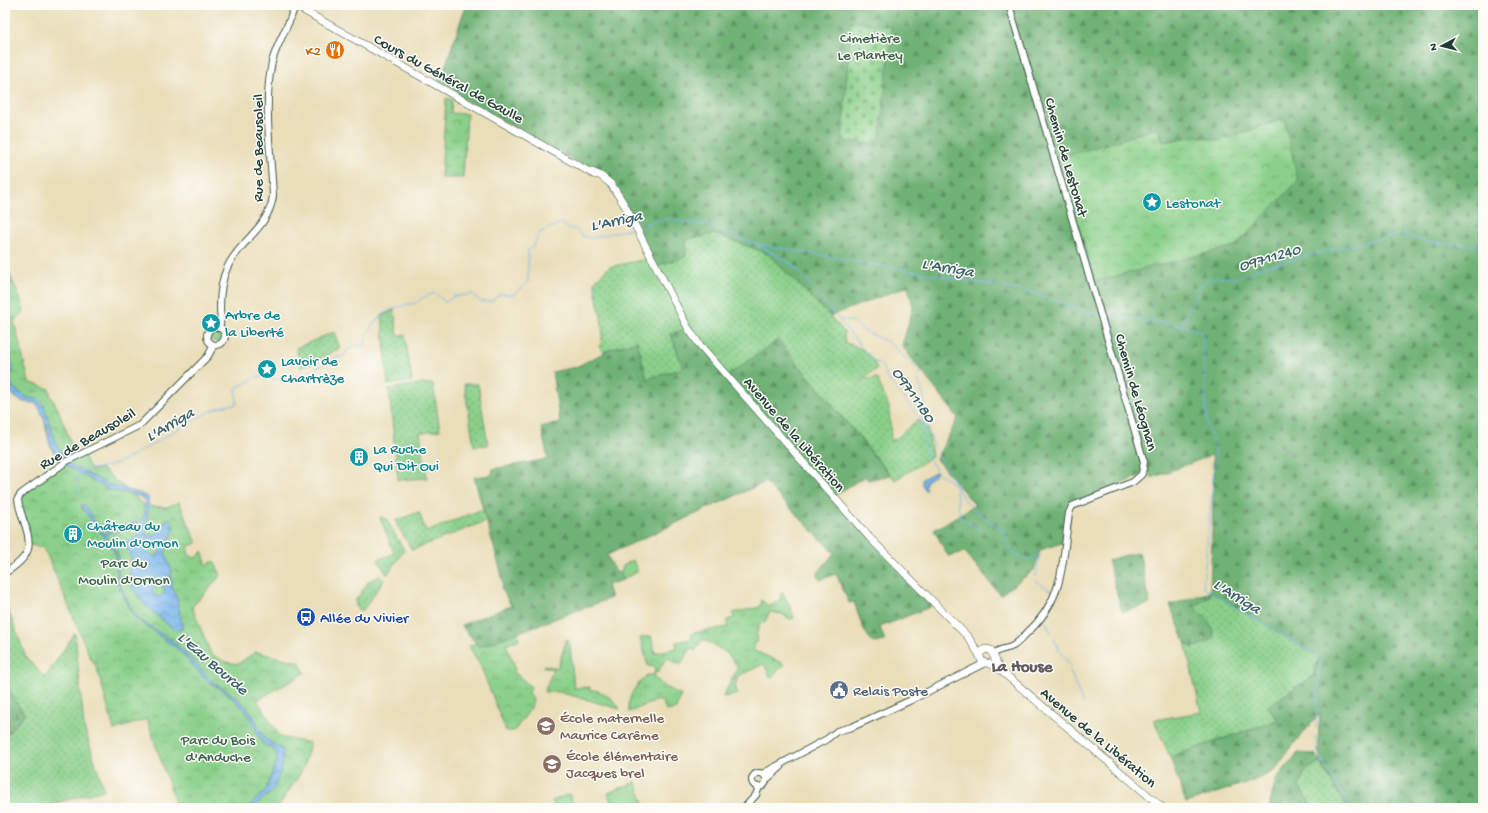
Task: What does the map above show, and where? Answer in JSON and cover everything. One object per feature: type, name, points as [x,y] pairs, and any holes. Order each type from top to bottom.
[{"type":"main road","name":"Cours du Général de Gaulle","points":[[294,5],[608,182],[618,195],[636,228]]},
{"type":"main road","name":"Avenue de la Libération","points":[[636,228],[688,328],[699,344],[868,537],[1000,670],[1163,808]]},
{"type":"street","name":"Rue de Beausoleil","points":[[219,328],[222,320],[221,294],[226,271],[236,255],[262,225],[271,205],[269,107],[271,69],[276,50],[294,5]]},
{"type":"street","name":"Chemin de Lestonat","points":[[1009,5],[1101,316]]},
{"type":"street","name":"Chemin de Léognan","points":[[986,656],[998,650],[1013,646],[1038,623],[1055,594],[1063,572],[1069,513],[1072,506],[1133,482],[1142,474],[1144,462],[1101,316]]},
{"type":"street","points":[[214,328],[219,328],[224,331],[225,339],[220,344],[214,345],[209,341],[208,333],[214,328]]},
{"type":"street","name":"Rue de Beausoleil","points":[[5,573],[24,559],[30,545],[28,529],[18,505],[18,498],[67,461],[140,425],[208,356],[214,345]]},
{"type":"street","points":[[757,786],[751,781],[752,777],[760,772],[764,773],[837,731],[852,727],[973,671],[986,656]]},
{"type":"street","points":[[757,786],[765,784],[767,779],[808,748]]},
{"type":"street","points":[[764,773],[767,779]]},
{"type":"street","points":[[744,808],[750,801],[757,786]]},
{"type":"green space","points":[[466,5],[1483,5],[1483,808],[1347,808],[1320,763],[1318,740],[1320,714],[1296,741],[1275,770],[1261,778],[1186,803],[1170,757],[1278,720],[1267,707],[1313,676],[1319,657],[1210,592],[1214,473],[1212,455],[1152,478],[1144,463],[1141,475],[1072,506],[1065,542],[1040,550],[1034,570],[1000,595],[965,552],[948,556],[934,530],[975,505],[936,459],[958,418],[902,346],[913,307],[908,286],[830,316],[769,254],[715,234],[687,239],[685,257],[656,266],[603,176],[437,85],[445,67]],"holes":[[[851,21],[870,23],[879,144],[842,140]],[[1284,119],[1095,281],[1158,129],[1163,142],[1196,136],[1219,141]]]},
{"type":"green space","name":"Cimetière Le Plantey","points":[[851,21],[892,27],[879,144],[842,141]]},
{"type":"green space","points":[[446,98],[452,100],[451,113],[467,114],[463,178],[441,178]]},
{"type":"green space","points":[[1284,119],[1298,181],[1235,246],[1095,281],[1058,159],[1158,128],[1163,142],[1196,136],[1219,141]]},
{"type":"green space","points":[[715,234],[769,254],[844,332],[845,343],[856,346],[869,355],[877,369],[861,379],[877,378],[889,407],[891,441],[896,439],[917,420],[928,428],[932,457],[895,480],[778,340],[727,376],[671,334],[683,368],[647,379],[611,349],[604,352],[599,347],[602,340],[602,323],[595,281],[609,267],[652,258],[685,257],[687,239]]},
{"type":"green space","points":[[5,264],[21,300],[24,312],[14,321],[29,382],[49,389],[76,455],[84,455],[91,471],[101,468],[145,506],[167,507],[179,502],[197,543],[189,546],[188,552],[190,556],[195,558],[199,556],[202,551],[207,565],[214,561],[221,575],[192,607],[211,654],[226,662],[238,664],[255,652],[299,662],[305,673],[257,700],[280,737],[310,743],[303,769],[278,808],[177,808],[147,719],[114,730],[97,668],[90,657],[45,550],[41,547],[30,545],[18,498],[62,464],[54,453],[39,407],[33,402],[24,401],[14,395],[5,378],[7,374],[5,363]]},
{"type":"green space","points":[[394,310],[398,335],[405,335],[412,381],[388,385],[382,316]]},
{"type":"green space","points":[[688,328],[727,376],[778,340],[890,475],[868,480],[865,476],[833,497],[933,602],[930,607],[880,627],[885,641],[874,643],[864,629],[854,602],[849,603],[836,574],[820,580],[817,574],[834,553],[765,482],[607,555],[616,572],[621,573],[623,580],[607,585],[611,598],[479,647],[461,625],[511,606],[501,587],[503,585],[501,572],[474,477],[492,475],[493,469],[548,459],[541,427],[560,423],[552,372],[576,367],[611,349],[637,341],[647,379],[683,368],[671,334]]},
{"type":"green space","points":[[217,330],[221,332],[223,336],[221,340],[217,342],[213,340],[211,336],[213,332]]},
{"type":"green space","points":[[334,332],[340,348],[301,368],[296,348]]},
{"type":"green space","points":[[418,384],[433,384],[440,430],[420,433],[427,478],[398,480],[389,389]]},
{"type":"green space","points":[[464,384],[478,384],[488,445],[474,446]]},
{"type":"green space","points":[[483,509],[486,521],[412,550],[395,521],[419,512],[426,532]]},
{"type":"green space","points":[[380,517],[386,519],[404,550],[387,575],[378,560],[394,553]]},
{"type":"green space","points":[[1139,552],[1150,604],[1122,612],[1108,560]]},
{"type":"green space","points":[[633,560],[638,572],[622,579],[621,572],[624,565]]},
{"type":"green space","points":[[380,576],[384,580],[363,610],[357,609],[355,601],[369,581]]},
{"type":"green space","points":[[782,592],[791,608],[794,618],[790,619],[782,614],[770,612],[764,623],[761,622],[756,635],[758,637],[753,650],[784,664],[771,678],[764,664],[738,676],[735,686],[738,694],[723,697],[738,667],[727,653],[703,639],[695,651],[691,648],[680,665],[667,658],[659,669],[660,670],[654,674],[661,684],[681,695],[676,709],[666,711],[663,703],[658,700],[629,712],[629,701],[633,691],[647,675],[653,675],[655,671],[654,667],[648,666],[640,638],[651,636],[655,653],[677,648],[676,642],[692,639],[692,633],[728,627],[727,620],[734,618],[733,613],[760,607],[762,600],[768,607],[779,601]]},
{"type":"green space","points":[[1210,592],[1320,657],[1313,676],[1267,707],[1278,720],[1170,757],[1154,720],[1201,712],[1185,642],[1193,648],[1196,646],[1202,614],[1195,610],[1195,606],[1210,596]]},
{"type":"green space","points":[[1210,592],[1210,596],[1195,606],[1196,610],[1208,621],[1212,628],[1214,637],[1208,642],[1193,648],[1185,642],[1170,605]]},
{"type":"green space","points":[[5,602],[26,657],[45,678],[75,633],[84,727],[104,790],[36,808],[5,808],[5,771],[7,770],[5,767],[5,736],[13,729],[24,714],[5,684]]},
{"type":"green space","points":[[517,633],[519,639],[506,645],[516,669],[513,671],[531,687],[529,693],[533,698],[531,708],[514,731],[506,731],[481,667],[469,646],[476,643],[479,647]]},
{"type":"green space","points":[[565,640],[569,641],[570,645],[574,688],[590,687],[590,690],[599,691],[615,702],[620,709],[559,692],[544,692],[553,670],[543,666],[558,668]]},
{"type":"green space","points":[[10,692],[24,714],[5,736],[5,699]]},
{"type":"green space","points":[[1298,753],[1315,754],[1319,762],[1305,771],[1299,787],[1313,808],[1269,808],[1276,779]]},
{"type":"green space","points":[[1319,762],[1347,808],[1313,808],[1299,787],[1305,771]]},
{"type":"green space","points":[[636,782],[644,804],[631,808],[613,808],[608,793]]},
{"type":"green space","points":[[569,794],[575,808],[555,808],[552,801]]},
{"type":"water","points":[[5,339],[13,368],[10,380],[13,388],[28,398],[37,399],[44,405],[56,445],[71,465],[109,485],[148,497],[146,535],[156,535],[167,519],[171,519],[174,529],[165,553],[171,569],[172,585],[177,599],[182,629],[175,630],[148,608],[137,595],[133,587],[129,576],[131,558],[125,543],[139,536],[142,527],[110,532],[106,536],[117,552],[119,560],[118,581],[133,612],[140,620],[169,639],[172,638],[171,641],[182,649],[210,680],[237,698],[251,712],[265,739],[282,749],[283,759],[281,771],[276,783],[271,792],[258,803],[255,808],[249,808],[249,806],[266,790],[277,759],[276,752],[271,747],[264,745],[246,711],[229,695],[206,680],[179,650],[135,618],[117,583],[116,554],[81,506],[84,504],[104,534],[112,529],[141,521],[145,512],[145,500],[141,497],[107,489],[62,463],[50,444],[46,424],[39,407],[35,403],[24,402],[16,398],[9,390],[5,378],[7,374]],"holes":[[[154,541],[160,546],[160,552],[156,557],[144,551],[146,543]],[[160,584],[164,587],[164,593],[159,597],[155,595],[152,589],[156,585]]]},
{"type":"water","points":[[937,472],[927,481],[926,491],[922,485],[922,479]]},
{"type":"waterway","name":"L'Arriga","points":[[640,227],[659,220],[667,219],[707,225],[756,244],[1027,291],[1051,299]]},
{"type":"waterway","name":"L'Arriga","points":[[256,378],[267,374],[272,379],[288,376],[293,376],[300,379],[304,374],[338,357],[343,357],[351,348],[364,345],[371,327],[390,310],[417,303],[421,298],[435,293],[445,302],[453,297],[472,294],[481,302],[492,301],[500,294],[513,295],[528,282],[528,250],[533,247],[539,233],[561,223],[567,228],[576,229],[582,236],[592,238],[633,228]]},
{"type":"waterway","name":"O9711240","points":[[1319,253],[1400,234],[1427,242],[1483,246]]},
{"type":"waterway","name":"O9711180","points":[[759,246],[794,265],[864,350],[873,360],[882,366],[887,378],[925,424],[938,455],[965,501],[993,524],[1004,530],[1011,552],[1028,560],[1040,554],[1035,580],[1051,591]]},
{"type":"waterway","name":"O9711180","points":[[764,248],[782,258]]},
{"type":"waterway","name":"O9711240","points":[[1181,325],[1202,285],[1214,277],[1238,278],[1260,268],[1318,253]]},
{"type":"waterway","name":"O9711180","points":[[788,262],[799,272]]},
{"type":"waterway","name":"L'Arriga","points":[[1052,299],[1097,315]]},
{"type":"waterway","name":"L'Arriga","points":[[1104,316],[1181,325],[1202,332],[1207,426],[1216,446]]},
{"type":"waterway","points":[[840,320],[853,321],[862,330],[888,342],[920,371],[918,381],[925,400],[922,429],[926,453],[937,472],[955,485],[960,518],[981,530]]},
{"type":"waterway","name":"L'Arriga","points":[[79,471],[108,466],[125,460],[193,420],[224,406],[234,405],[237,403],[236,388],[253,379]]},
{"type":"waterway","name":"L'Arriga","points":[[1216,447],[1203,588],[1320,657],[1316,728]]},
{"type":"waterway","points":[[77,493],[79,474]]},
{"type":"waterway","name":"O9711180","points":[[1045,620],[1051,633]]},
{"type":"waterway","name":"O9711180","points":[[1054,638],[1059,651],[1066,658],[1070,667]]},
{"type":"waterway","name":"O9711180","points":[[1070,671],[1083,704]]},
{"type":"waterway","name":"L'Arriga","points":[[1315,736],[1316,749],[1349,808]]},
{"type":"place","name":"K2","points":[[335,50]]},
{"type":"place","name":"Lestonat","points":[[1152,202]]},
{"type":"place","name":"Arbre de la Liberté","points":[[211,323]]},
{"type":"place","name":"Lavoir de Chartrèze","points":[[267,369]]},
{"type":"place","name":"La Ruche Qui Dit Oui","points":[[359,457]]},
{"type":"place","name":"Château du Moulin d'Ornon","points":[[73,534]]},
{"type":"place","name":"Allée du Vivier","points":[[306,617]]},
{"type":"place","name":"Relais Poste","points":[[839,690]]},
{"type":"place","name":"École maternelle Maurice Carême","points":[[546,726]]},
{"type":"place","name":"École élémentaire Jacques brel","points":[[552,764]]},
{"type":"district","name":"La House","points":[[1022,665]]},
{"type":"park label","name":"Parc du Moulin d'Ornon","points":[[124,570]]},
{"type":"park label","name":"Parc du Bois d'Anduche","points":[[218,748]]},
{"type":"water label","name":"L'Eau Bourde","points":[[214,662]]}]
